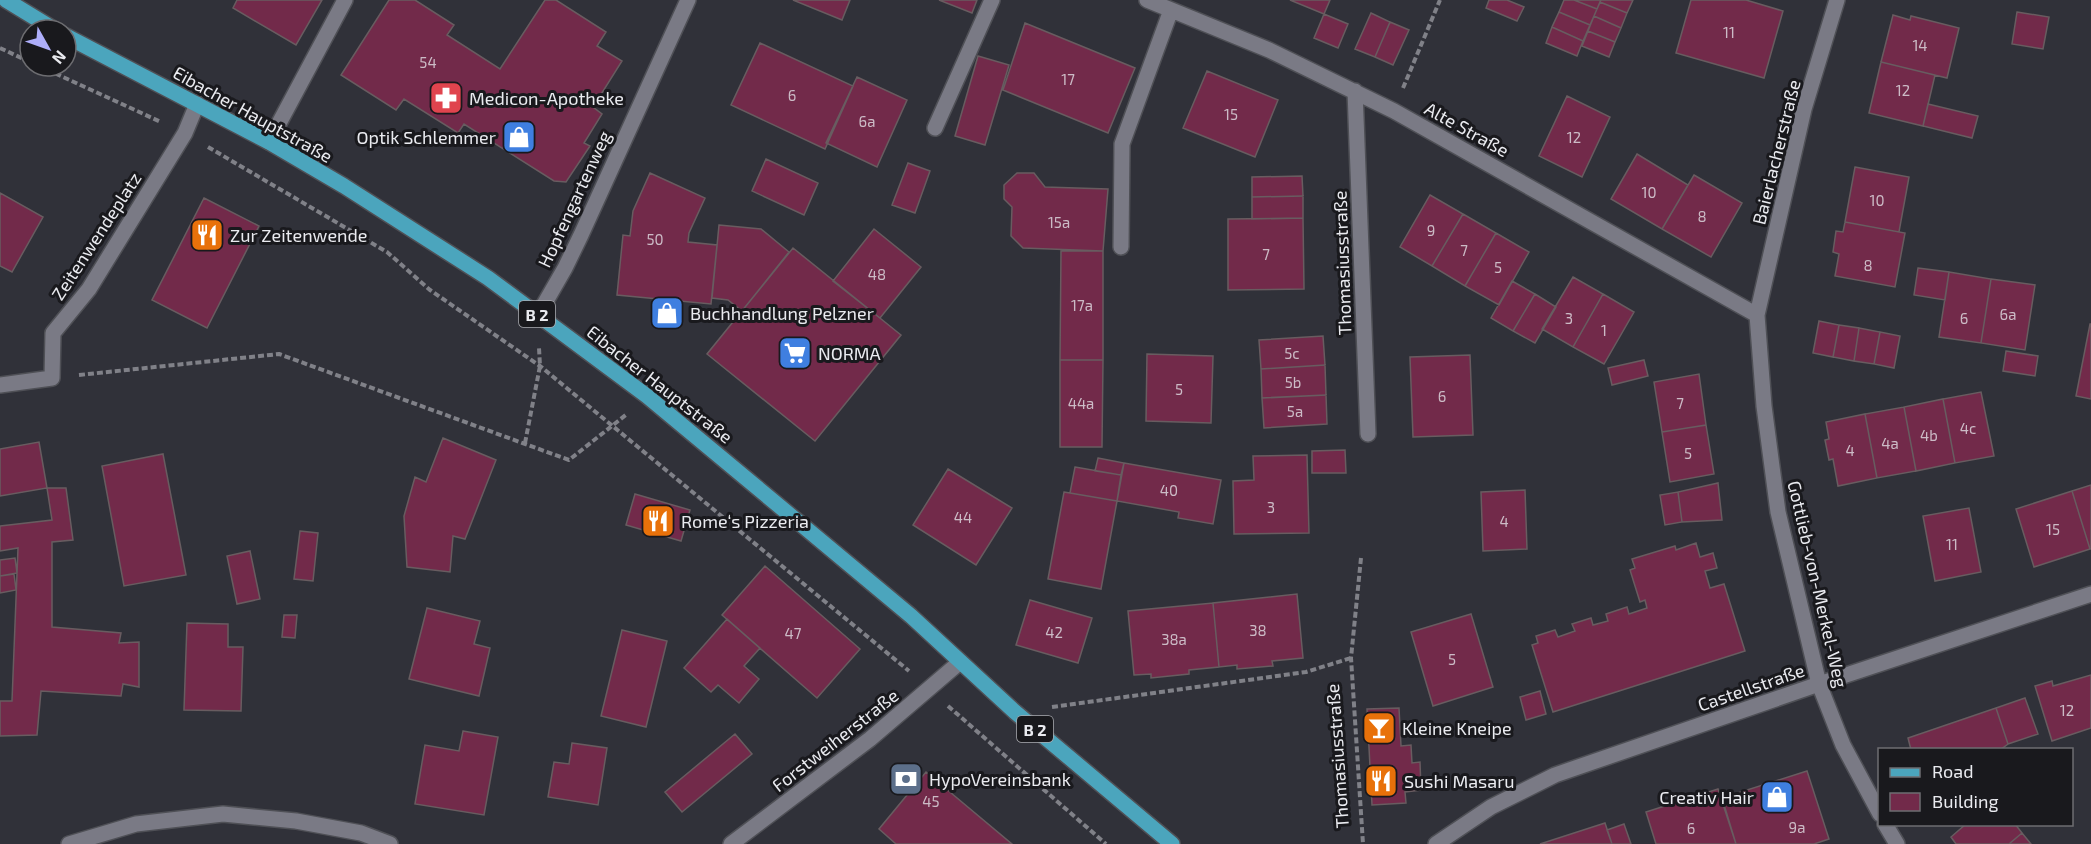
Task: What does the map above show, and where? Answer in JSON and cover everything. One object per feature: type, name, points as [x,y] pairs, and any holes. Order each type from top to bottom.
[{"type":"main road","points":[[6,0],[35,18]]},
{"type":"main road","name":"Eibacher Hauptstraße","points":[[78,42],[269,142],[344,186],[488,278],[647,396],[911,616],[1015,712],[1172,844]]},
{"type":"street","points":[[269,142],[345,0]]},
{"type":"street","name":"Hopfengartenweg","points":[[538,315],[569,260],[688,0]]},
{"type":"street","points":[[935,128],[992,0]]},
{"type":"street","name":"Alte Straße","points":[[1147,0],[1269,50],[1394,111],[1757,315]]},
{"type":"street","name":"Baierlacherstraße","points":[[1757,315],[1804,109],[1837,0]]},
{"type":"street","points":[[1121,247],[1122,144],[1171,10]]},
{"type":"street","name":"Thomasiusstraße","points":[[1355,91],[1368,434]]},
{"type":"street","name":"Zeitenwendeplatz","points":[[52,378],[53,333],[89,289],[185,133],[197,104]]},
{"type":"street","name":"Gottlieb-von-Merkel-Weg","points":[[1757,315],[1764,406],[1778,512],[1820,684],[1843,746],[1878,810]]},
{"type":"street","points":[[0,385],[52,378]]},
{"type":"street","name":"Castellstraße","points":[[1436,844],[1491,807],[1555,775],[2091,594]]},
{"type":"street","name":"Forstweiherstraße","points":[[731,844],[852,753],[960,662]]},
{"type":"street","points":[[69,844],[136,824],[223,814],[296,821],[361,832],[390,844]]},
{"type":"street","points":[[1886,826],[1897,844]]},
{"type":"path","points":[[1394,111],[1440,0]]},
{"type":"path","points":[[0,48],[18,56]]},
{"type":"path","points":[[65,78],[185,133],[387,252],[430,290],[540,366],[613,425],[930,689],[973,730],[1106,844]]},
{"type":"path","points":[[52,378],[279,354],[569,460],[647,396]]},
{"type":"path","points":[[525,443],[540,366]]},
{"type":"path","name":"Thomasiusstraße","points":[[1361,558],[1351,658],[1363,844]]},
{"type":"path","points":[[1015,712],[1306,672],[1351,658]]},
{"type":"building","points":[[237,0],[322,0],[296,45],[233,8]]},
{"type":"building","points":[[389,0],[415,0],[454,25],[447,35],[500,69],[545,0],[556,0],[606,32],[597,46],[622,61],[593,107],[602,114],[584,143],[590,146],[566,182],[554,181],[464,124],[458,133],[404,99],[396,110],[341,75]]},
{"type":"building","points":[[793,0],[850,0],[842,20]]},
{"type":"building","points":[[939,0],[977,0],[972,13]]},
{"type":"building","points":[[1290,0],[1330,0],[1324,14]]},
{"type":"building","points":[[1489,0],[1507,0],[1524,7],[1517,21],[1486,8]]},
{"type":"building","points":[[1564,0],[1574,0],[1597,9],[1590,25],[1559,12]]},
{"type":"building","points":[[1574,0],[1601,0],[1597,9]]},
{"type":"building","points":[[1601,0],[1633,0],[1627,13],[1600,2]]},
{"type":"building","points":[[1691,0],[1746,0],[1783,11],[1764,78],[1676,53]]},
{"type":"building","points":[[1600,2],[1627,13],[1621,28],[1594,16]]},
{"type":"building","points":[[1559,12],[1590,25],[1583,41],[1552,27]]},
{"type":"building","points":[[2017,12],[2049,17],[2043,49],[2012,44]]},
{"type":"building","points":[[1371,13],[1390,22],[1375,57],[1355,49]]},
{"type":"building","points":[[1324,14],[1348,24],[1338,48],[1314,38]]},
{"type":"building","points":[[1893,15],[1910,20],[1911,16],[1959,28],[1947,78],[1881,62]]},
{"type":"building","points":[[1594,16],[1621,28],[1615,42],[1588,31]]},
{"type":"building","points":[[1390,22],[1409,30],[1393,65],[1375,57]]},
{"type":"building","points":[[1025,23],[1135,68],[1108,133],[1003,90]]},
{"type":"building","points":[[1552,27],[1583,41],[1577,56],[1546,43]]},
{"type":"building","points":[[1588,31],[1615,42],[1609,57],[1582,46]]},
{"type":"building","points":[[760,43],[853,86],[825,149],[731,105]]},
{"type":"building","points":[[978,56],[1009,65],[985,145],[955,136]]},
{"type":"building","points":[[1881,62],[1935,75],[1923,126],[1869,113]]},
{"type":"building","points":[[1207,71],[1278,100],[1255,157],[1183,128]]},
{"type":"building","points":[[857,77],[907,100],[877,167],[826,143]]},
{"type":"building","points":[[1567,96],[1610,117],[1582,177],[1539,156]]},
{"type":"building","points":[[1928,104],[1978,116],[1972,138],[1923,126]]},
{"type":"building","points":[[1637,154],[1688,185],[1662,229],[1611,199]]},
{"type":"building","points":[[766,159],[818,183],[804,215],[752,191]]},
{"type":"building","points":[[908,163],[930,171],[915,213],[892,205]]},
{"type":"building","points":[[1855,167],[1909,177],[1899,232],[1845,222]]},
{"type":"building","points":[[650,173],[705,198],[689,233],[688,242],[717,245],[711,304],[617,295],[623,235],[630,236],[633,211]]},
{"type":"building","points":[[1017,173],[1034,173],[1045,187],[1108,189],[1103,251],[1023,248],[1011,236],[1012,207],[1004,199],[1004,185]]},
{"type":"building","points":[[1694,175],[1742,203],[1711,257],[1662,229]]},
{"type":"building","points":[[1302,176],[1303,196],[1252,197],[1252,177]]},
{"type":"building","points":[[0,193],[43,217],[12,272],[0,266]]},
{"type":"building","points":[[1430,195],[1463,214],[1432,266],[1400,247]]},
{"type":"building","points":[[1303,196],[1303,218],[1252,219],[1252,197]]},
{"type":"building","points":[[204,198],[259,226],[207,328],[152,300]]},
{"type":"building","points":[[1463,214],[1496,233],[1465,286],[1432,266]]},
{"type":"building","points":[[1303,218],[1304,289],[1228,290],[1228,219]]},
{"type":"building","points":[[1845,222],[1905,233],[1895,287],[1835,276],[1839,254],[1833,252],[1836,231],[1843,232]]},
{"type":"building","points":[[719,225],[761,229],[789,252],[742,311],[728,300],[712,298]]},
{"type":"building","points":[[874,229],[921,267],[880,318],[833,281]]},
{"type":"building","points":[[1496,233],[1529,252],[1499,305],[1465,286]]},
{"type":"building","points":[[793,248],[901,335],[815,441],[707,354]]},
{"type":"building","points":[[1061,251],[1103,251],[1103,360],[1060,360]]},
{"type":"building","points":[[1918,268],[1949,272],[1945,300],[1914,295]]},
{"type":"building","points":[[1949,272],[1991,279],[1981,343],[1939,337]]},
{"type":"building","points":[[1573,277],[1603,294],[1573,347],[1542,329]]},
{"type":"building","points":[[1991,279],[2035,285],[2025,350],[1981,343]]},
{"type":"building","points":[[1512,281],[1535,294],[1513,331],[1491,318]]},
{"type":"building","points":[[1535,294],[1556,307],[1535,343],[1513,331]]},
{"type":"building","points":[[1603,294],[1634,312],[1604,364],[1573,347]]},
{"type":"building","points":[[1819,321],[1839,325],[1833,357],[1813,353]]},
{"type":"building","points":[[2091,324],[2091,399],[2076,396]]},
{"type":"building","points":[[1839,325],[1859,328],[1854,361],[1833,357]]},
{"type":"building","points":[[1859,328],[1880,332],[1874,364],[1854,361]]},
{"type":"building","points":[[1880,332],[1900,336],[1894,368],[1874,364]]},
{"type":"building","points":[[1323,336],[1325,365],[1261,369],[1259,340]]},
{"type":"building","points":[[2006,351],[2038,356],[2035,376],[2003,371]]},
{"type":"building","points":[[1147,354],[1213,356],[1211,423],[1146,421]]},
{"type":"building","points":[[1470,355],[1473,435],[1413,437],[1410,357]]},
{"type":"building","points":[[1060,360],[1103,360],[1102,447],[1060,447]]},
{"type":"building","points":[[1644,360],[1648,376],[1612,385],[1608,368]]},
{"type":"building","points":[[1325,365],[1326,395],[1262,398],[1261,369]]},
{"type":"building","points":[[1699,374],[1706,425],[1662,432],[1654,382]]},
{"type":"building","points":[[1981,392],[1994,456],[1955,463],[1943,399]]},
{"type":"building","points":[[1326,395],[1327,424],[1264,428],[1262,398]]},
{"type":"building","points":[[1943,399],[1955,463],[1916,471],[1904,407]]},
{"type":"building","points":[[1904,407],[1916,471],[1877,478],[1865,414]]},
{"type":"building","points":[[1865,414],[1877,478],[1838,486],[1833,459],[1829,460],[1825,440],[1829,439],[1826,422]]},
{"type":"building","points":[[1706,425],[1714,474],[1670,482],[1662,432]]},
{"type":"building","points":[[443,438],[496,460],[465,539],[453,536],[450,572],[407,567],[404,516],[415,477],[426,482]]},
{"type":"building","points":[[39,442],[47,488],[0,496],[0,449]]},
{"type":"building","points":[[1345,450],[1346,473],[1312,473],[1312,451]]},
{"type":"building","points":[[163,454],[186,575],[124,586],[102,466]]},
{"type":"building","points":[[1307,455],[1309,533],[1234,534],[1233,481],[1254,480],[1253,456]]},
{"type":"building","points":[[1098,458],[1124,463],[1121,475],[1095,471]]},
{"type":"building","points":[[1124,463],[1221,480],[1213,524],[1178,518],[1179,512],[1117,501]]},
{"type":"building","points":[[1075,467],[1121,475],[1117,501],[1070,493]]},
{"type":"building","points":[[948,469],[1012,508],[976,565],[913,525]]},
{"type":"building","points":[[1718,483],[1722,520],[1682,522],[1678,492]]},
{"type":"building","points":[[2091,485],[2091,549],[2090,549],[2072,491]]},
{"type":"building","points":[[47,488],[66,488],[73,540],[52,542],[52,627],[121,633],[119,643],[139,642],[139,687],[123,684],[121,696],[41,691],[37,735],[0,736],[0,701],[12,701],[18,548],[0,551],[0,526],[52,520]]},
{"type":"building","points":[[1525,490],[1527,549],[1483,551],[1481,492]]},
{"type":"building","points":[[2072,491],[2090,549],[2034,567],[2016,509]]},
{"type":"building","points":[[1064,492],[1117,501],[1101,589],[1048,579]]},
{"type":"building","points":[[1678,492],[1682,522],[1665,525],[1660,495]]},
{"type":"building","points":[[635,494],[690,510],[681,541],[626,525]]},
{"type":"building","points":[[1969,508],[1981,572],[1935,581],[1923,516]]},
{"type":"building","points":[[300,531],[318,533],[313,581],[294,579]]},
{"type":"building","points":[[1696,543],[1700,557],[1713,553],[1717,568],[1705,571],[1710,588],[1724,584],[1745,651],[1553,712],[1532,645],[1538,643],[1536,636],[1555,630],[1558,637],[1575,631],[1572,624],[1591,618],[1593,625],[1608,621],[1606,614],[1627,607],[1629,614],[1647,608],[1645,600],[1640,602],[1630,570],[1635,568],[1632,559],[1675,546],[1676,550]]},
{"type":"building","points":[[250,551],[260,599],[237,604],[227,556]]},
{"type":"building","points":[[15,558],[17,573],[0,576],[0,560]]},
{"type":"building","points":[[765,566],[860,649],[817,698],[722,615]]},
{"type":"building","points":[[14,574],[16,590],[0,593],[0,576]]},
{"type":"building","points":[[1297,594],[1303,658],[1272,661],[1273,666],[1237,669],[1237,665],[1219,667],[1213,603]]},
{"type":"building","points":[[1030,600],[1092,618],[1078,663],[1016,645]]},
{"type":"building","points":[[1213,603],[1219,667],[1189,670],[1189,674],[1151,678],[1151,674],[1134,675],[1128,611]]},
{"type":"building","points":[[427,608],[480,621],[474,644],[490,648],[479,696],[409,679]]},
{"type":"building","points":[[1471,614],[1493,687],[1433,706],[1411,632]]},
{"type":"building","points":[[284,615],[297,615],[295,638],[282,637]]},
{"type":"building","points":[[727,619],[760,648],[744,666],[759,679],[739,703],[718,685],[711,692],[684,668]]},
{"type":"building","points":[[187,623],[228,624],[228,647],[243,647],[241,711],[184,710]]},
{"type":"building","points":[[622,630],[667,641],[646,727],[601,716]]},
{"type":"building","points":[[2091,675],[2091,728],[2052,741],[2035,686],[2052,681],[2053,686]]},
{"type":"building","points":[[1540,691],[1546,714],[1526,720],[1520,697]]},
{"type":"building","points":[[2025,698],[2038,734],[2008,744],[1996,708]]},
{"type":"building","points":[[1399,708],[1401,746],[1411,745],[1412,763],[1420,762],[1421,790],[1405,792],[1406,803],[1372,805],[1367,709]]},
{"type":"building","points":[[1996,708],[2008,744],[2003,748],[1910,748],[1908,738]]},
{"type":"building","points":[[463,731],[498,737],[484,815],[415,804],[425,745],[459,751]]},
{"type":"building","points":[[735,734],[752,754],[682,812],[665,792]]},
{"type":"building","points":[[572,743],[607,748],[598,805],[548,797],[554,762],[569,764]]},
{"type":"building","points":[[1807,771],[1829,839],[1814,844],[1736,844],[1722,798]]},
{"type":"building","points":[[926,772],[1012,844],[896,844],[879,829]]},
{"type":"building","points":[[1718,789],[1736,844],[1656,844],[1646,812]]},
{"type":"building","points":[[1605,823],[1612,844],[1540,844]]},
{"type":"building","points":[[1624,824],[1631,844],[1612,844],[1607,830]]},
{"type":"building","points":[[1964,826],[2017,826],[2022,833],[2009,844],[1956,844],[1951,837]]},
{"type":"building","points":[[2022,833],[2031,844],[2009,844]]},
{"type":"place","name":"Medicon-Apotheke","points":[[446,98]]},
{"type":"place","name":"Optik Schlemmer","points":[[519,137]]},
{"type":"place","name":"Zur Zeitenwende","points":[[207,235]]},
{"type":"place","name":"Buchhandlung Pelzner","points":[[667,313]]},
{"type":"place","name":"NORMA","points":[[795,353]]},
{"type":"place","name":"Rome‘s Pizzeria","points":[[658,521]]},
{"type":"place","name":"Kleine Kneipe","points":[[1379,728]]},
{"type":"place","name":"HypoVereinsbank","points":[[906,779]]},
{"type":"place","name":"Sushi Masaru","points":[[1381,781]]},
{"type":"place","name":"Creativ Hair","points":[[1777,797]]}]
